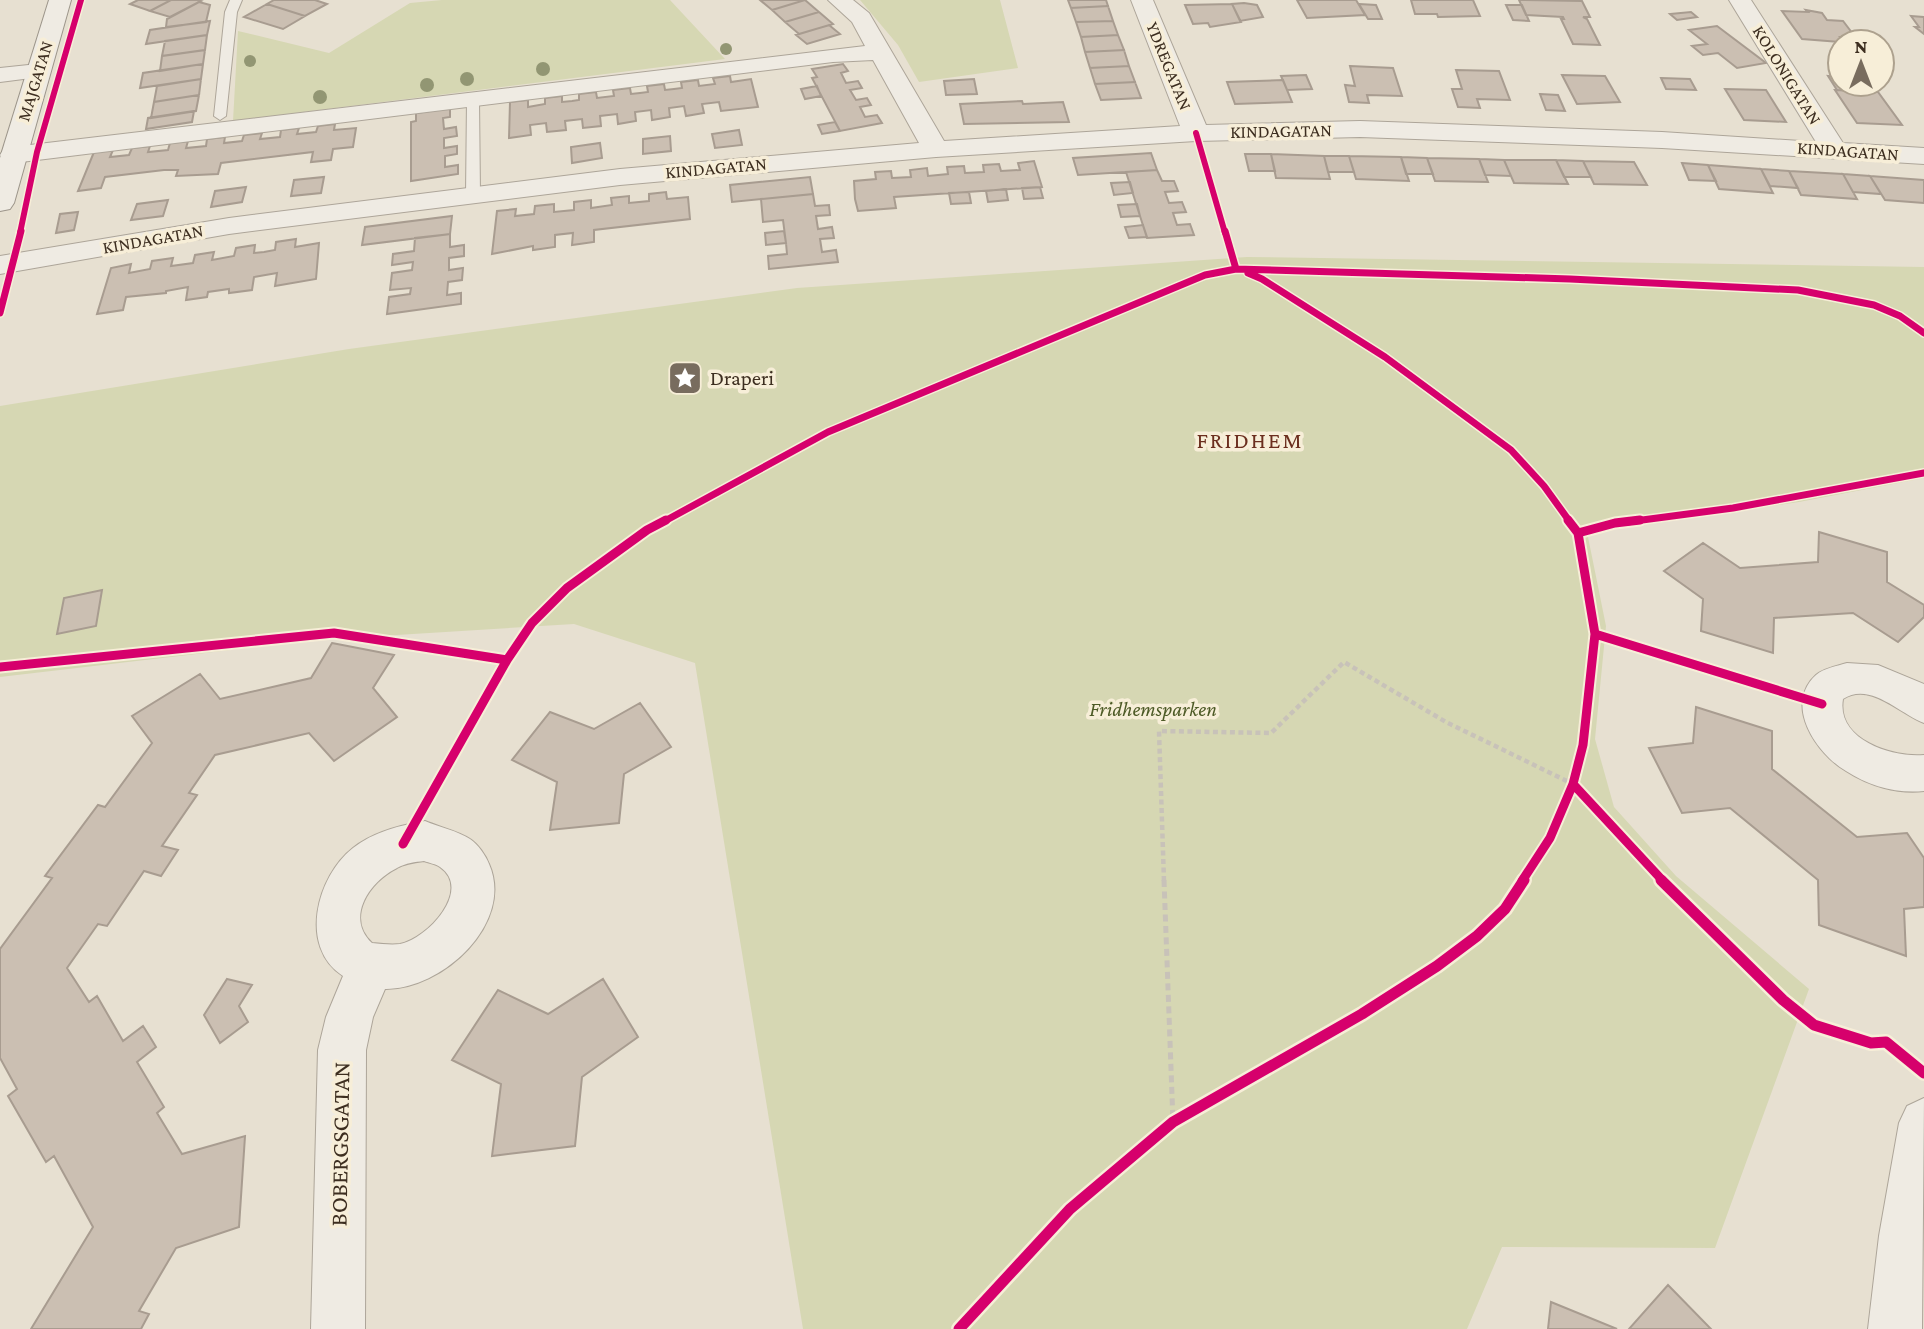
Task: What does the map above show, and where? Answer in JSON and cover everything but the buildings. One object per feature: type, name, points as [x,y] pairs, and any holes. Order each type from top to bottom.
[{"type":"street","name":"MAJGATAN","points":[[0,203],[60,0]]},
{"type":"street","points":[[839,0],[861,18],[936,149]]},
{"type":"street","name":"YDREGATAN","points":[[1142,0],[1196,133]]},
{"type":"street","name":"KOLONIGATAN","points":[[1740,0],[1834,150]]},
{"type":"street","points":[[13,155],[881,52]]},
{"type":"street","points":[[0,75],[38,71]]},
{"type":"street","name":"KINDAGATAN","points":[[0,265],[229,226],[620,177],[936,149],[1196,133],[1360,129],[1662,140],[1924,156]]},
{"type":"street","points":[[1923,776],[1882,770],[1862,760],[1832,733],[1824,718],[1822,704],[1826,691],[1835,683],[1850,678],[1887,683],[1924,706]]},
{"type":"street","name":"BOBERGSGATAN","points":[[338,1329],[342,1050],[346,1023],[354,1000],[373,966]]},
{"type":"street","points":[[1895,1329],[1905,1236],[1924,1123]]},
{"type":"lane","points":[[220,117],[231,12],[236,0]]},
{"type":"lane","points":[[473,99],[473,195]]},
{"type":"path","points":[[1172,1122],[1159,731],[1271,733],[1344,662],[1446,722],[1573,784]]},
{"type":"green space","points":[[442,0],[670,0],[725,59],[233,121],[238,31],[329,53],[410,3]]},
{"type":"green space","points":[[860,0],[1000,0],[1018,68],[919,82],[898,45]]},
{"type":"green space","name":"Fridhemsparken","points":[[1247,257],[1924,267],[1924,478],[1799,502],[1587,532],[1606,626],[1595,739],[1614,807],[1676,876],[1809,989],[1715,1248],[1502,1247],[1467,1329],[803,1329],[695,663],[574,624],[316,640],[0,677],[0,406],[349,349],[797,288]]},
{"type":"cycle path","points":[[0,313],[14,263],[37,152],[81,0]]},
{"type":"cycle path","points":[[1196,133],[1236,269]]},
{"type":"cycle path","points":[[403,844],[507,660],[532,623],[567,588],[647,530],[828,432],[1205,275],[1236,269],[1570,279],[1798,290],[1874,305],[1900,316],[1924,333]]},
{"type":"cycle path","points":[[959,1329],[1070,1209],[1173,1122],[1362,1014],[1437,966],[1477,936],[1505,909],[1550,838],[1573,784],[1583,745],[1595,634],[1578,533],[1544,486],[1511,450],[1385,357],[1262,279],[1248,273]]},
{"type":"cycle path","points":[[1578,533],[1615,523],[1733,508],[1924,473]]},
{"type":"cycle path","points":[[0,667],[334,633],[507,660]]},
{"type":"cycle path","points":[[1595,634],[1822,704]]},
{"type":"cycle path","points":[[1573,784],[1666,885],[1783,1000],[1814,1025],[1871,1043],[1886,1042],[1924,1073]]},
{"type":"place","name":"Draperi","points":[[685,378]]},
{"type":"district","name":"FRIDHEM","points":[[1250,440]]}]
